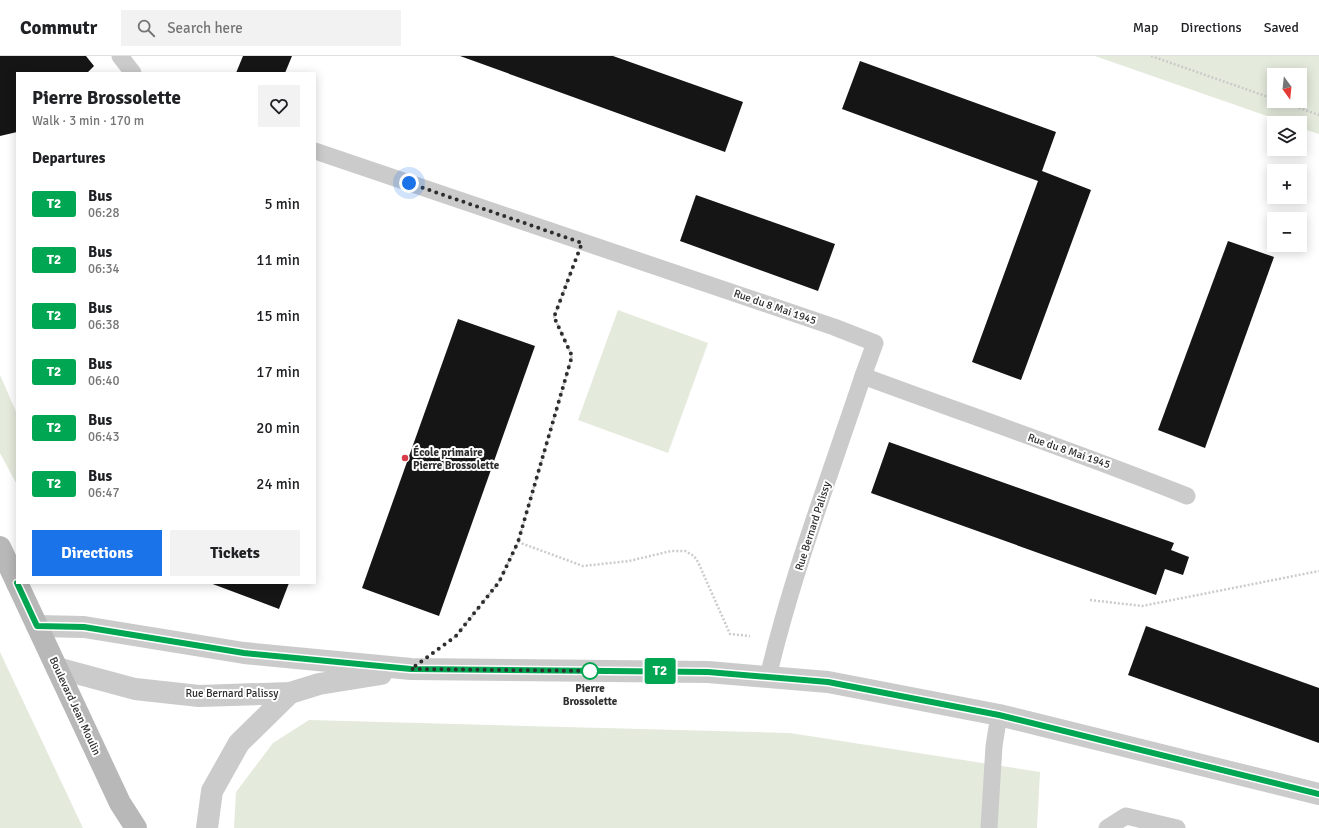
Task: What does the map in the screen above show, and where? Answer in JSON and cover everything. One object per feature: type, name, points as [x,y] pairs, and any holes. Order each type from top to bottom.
[{"type":"main road","name":"Boulevard Jean Moulin","points":[[0,547],[16,581]]},
{"type":"main road","name":"Boulevard Jean Moulin","points":[[17,584],[120,803],[136,828]]},
{"type":"street","name":"Rue Bernard Palissy","points":[[37,626],[84,627],[244,653],[411,669],[708,672],[828,682],[999,715],[1319,794]]},
{"type":"street","name":"Rue Bernard Palissy","points":[[57,668],[135,689],[199,696],[290,692],[319,684],[411,669]]},
{"type":"street","name":"Rue Bernard Palissy","points":[[207,828],[212,791],[239,743],[290,692]]},
{"type":"lane","points":[[120,56],[131,72]]},
{"type":"lane","name":"Rue du 8 Mai 1945","points":[[316,151],[582,243],[834,327],[875,343],[863,376],[1026,436],[1094,459],[1187,496]]},
{"type":"lane","name":"Rue Bernard Palissy","points":[[768,677],[777,639],[863,376]]},
{"type":"lane","points":[[989,828],[994,746],[999,715]]},
{"type":"lane","points":[[1107,828],[1126,816],[1177,828]]},
{"type":"path","points":[[1151,56],[1267,97]]},
{"type":"path","points":[[1300,108],[1319,115]]},
{"type":"path","points":[[450,640],[456,636],[499,582],[518,542],[572,356],[554,317],[582,243]]},
{"type":"path","points":[[518,542],[583,566],[629,561],[671,551],[685,551],[694,556],[698,562],[730,634],[777,639]]},
{"type":"path","points":[[1090,600],[1142,606],[1319,571]]},
{"type":"shaded area","points":[[1095,56],[1319,56],[1319,134],[1307,130],[1307,116],[1267,116]]},
{"type":"shaded area","points":[[618,310],[708,343],[668,453],[578,420]]},
{"type":"shaded area","points":[[0,375],[16,412],[16,483],[0,453]]},
{"type":"shaded area","points":[[0,652],[7,667],[83,828],[0,828]]},
{"type":"shaded area","points":[[309,720],[790,733],[1040,772],[1037,828],[234,828],[236,792],[273,743]]},
{"type":"building","points":[[0,56],[86,56],[94,66],[88,72],[16,72],[16,132],[0,136]]},
{"type":"building","points":[[243,56],[292,56],[285,72],[236,72]]},
{"type":"building","points":[[460,56],[613,56],[743,102],[725,152]]},
{"type":"building","points":[[860,61],[1056,132],[1042,171],[1091,190],[1021,380],[972,362],[1038,181],[842,109]]},
{"type":"building","points":[[696,195],[835,244],[818,291],[680,241]]},
{"type":"building","points":[[1228,241],[1274,257],[1205,448],[1158,430]]},
{"type":"building","points":[[458,319],[535,346],[439,616],[362,588]]},
{"type":"building","points":[[889,442],[1174,543],[1171,550],[1189,557],[1183,575],[1165,569],[1156,595],[871,493]]},
{"type":"building","points":[[213,584],[289,584],[279,609]]},
{"type":"building","points":[[1146,626],[1319,688],[1319,743],[1128,675]]},
{"type":"bus line","name":"T2","points":[[17,584],[37,626],[84,627],[244,653],[411,669],[708,672],[828,682],[999,715],[1319,794]]},
{"type":"place","name":"École primaire Pierre Brossolette","points":[[405,458]]},
{"type":"place","name":"Pierre Brossolette","points":[[590,671]]},
{"type":"route","points":[[409,183],[582,243],[554,317],[572,356],[518,542],[499,582],[456,636],[411,669],[592,671],[590,671]]}]
